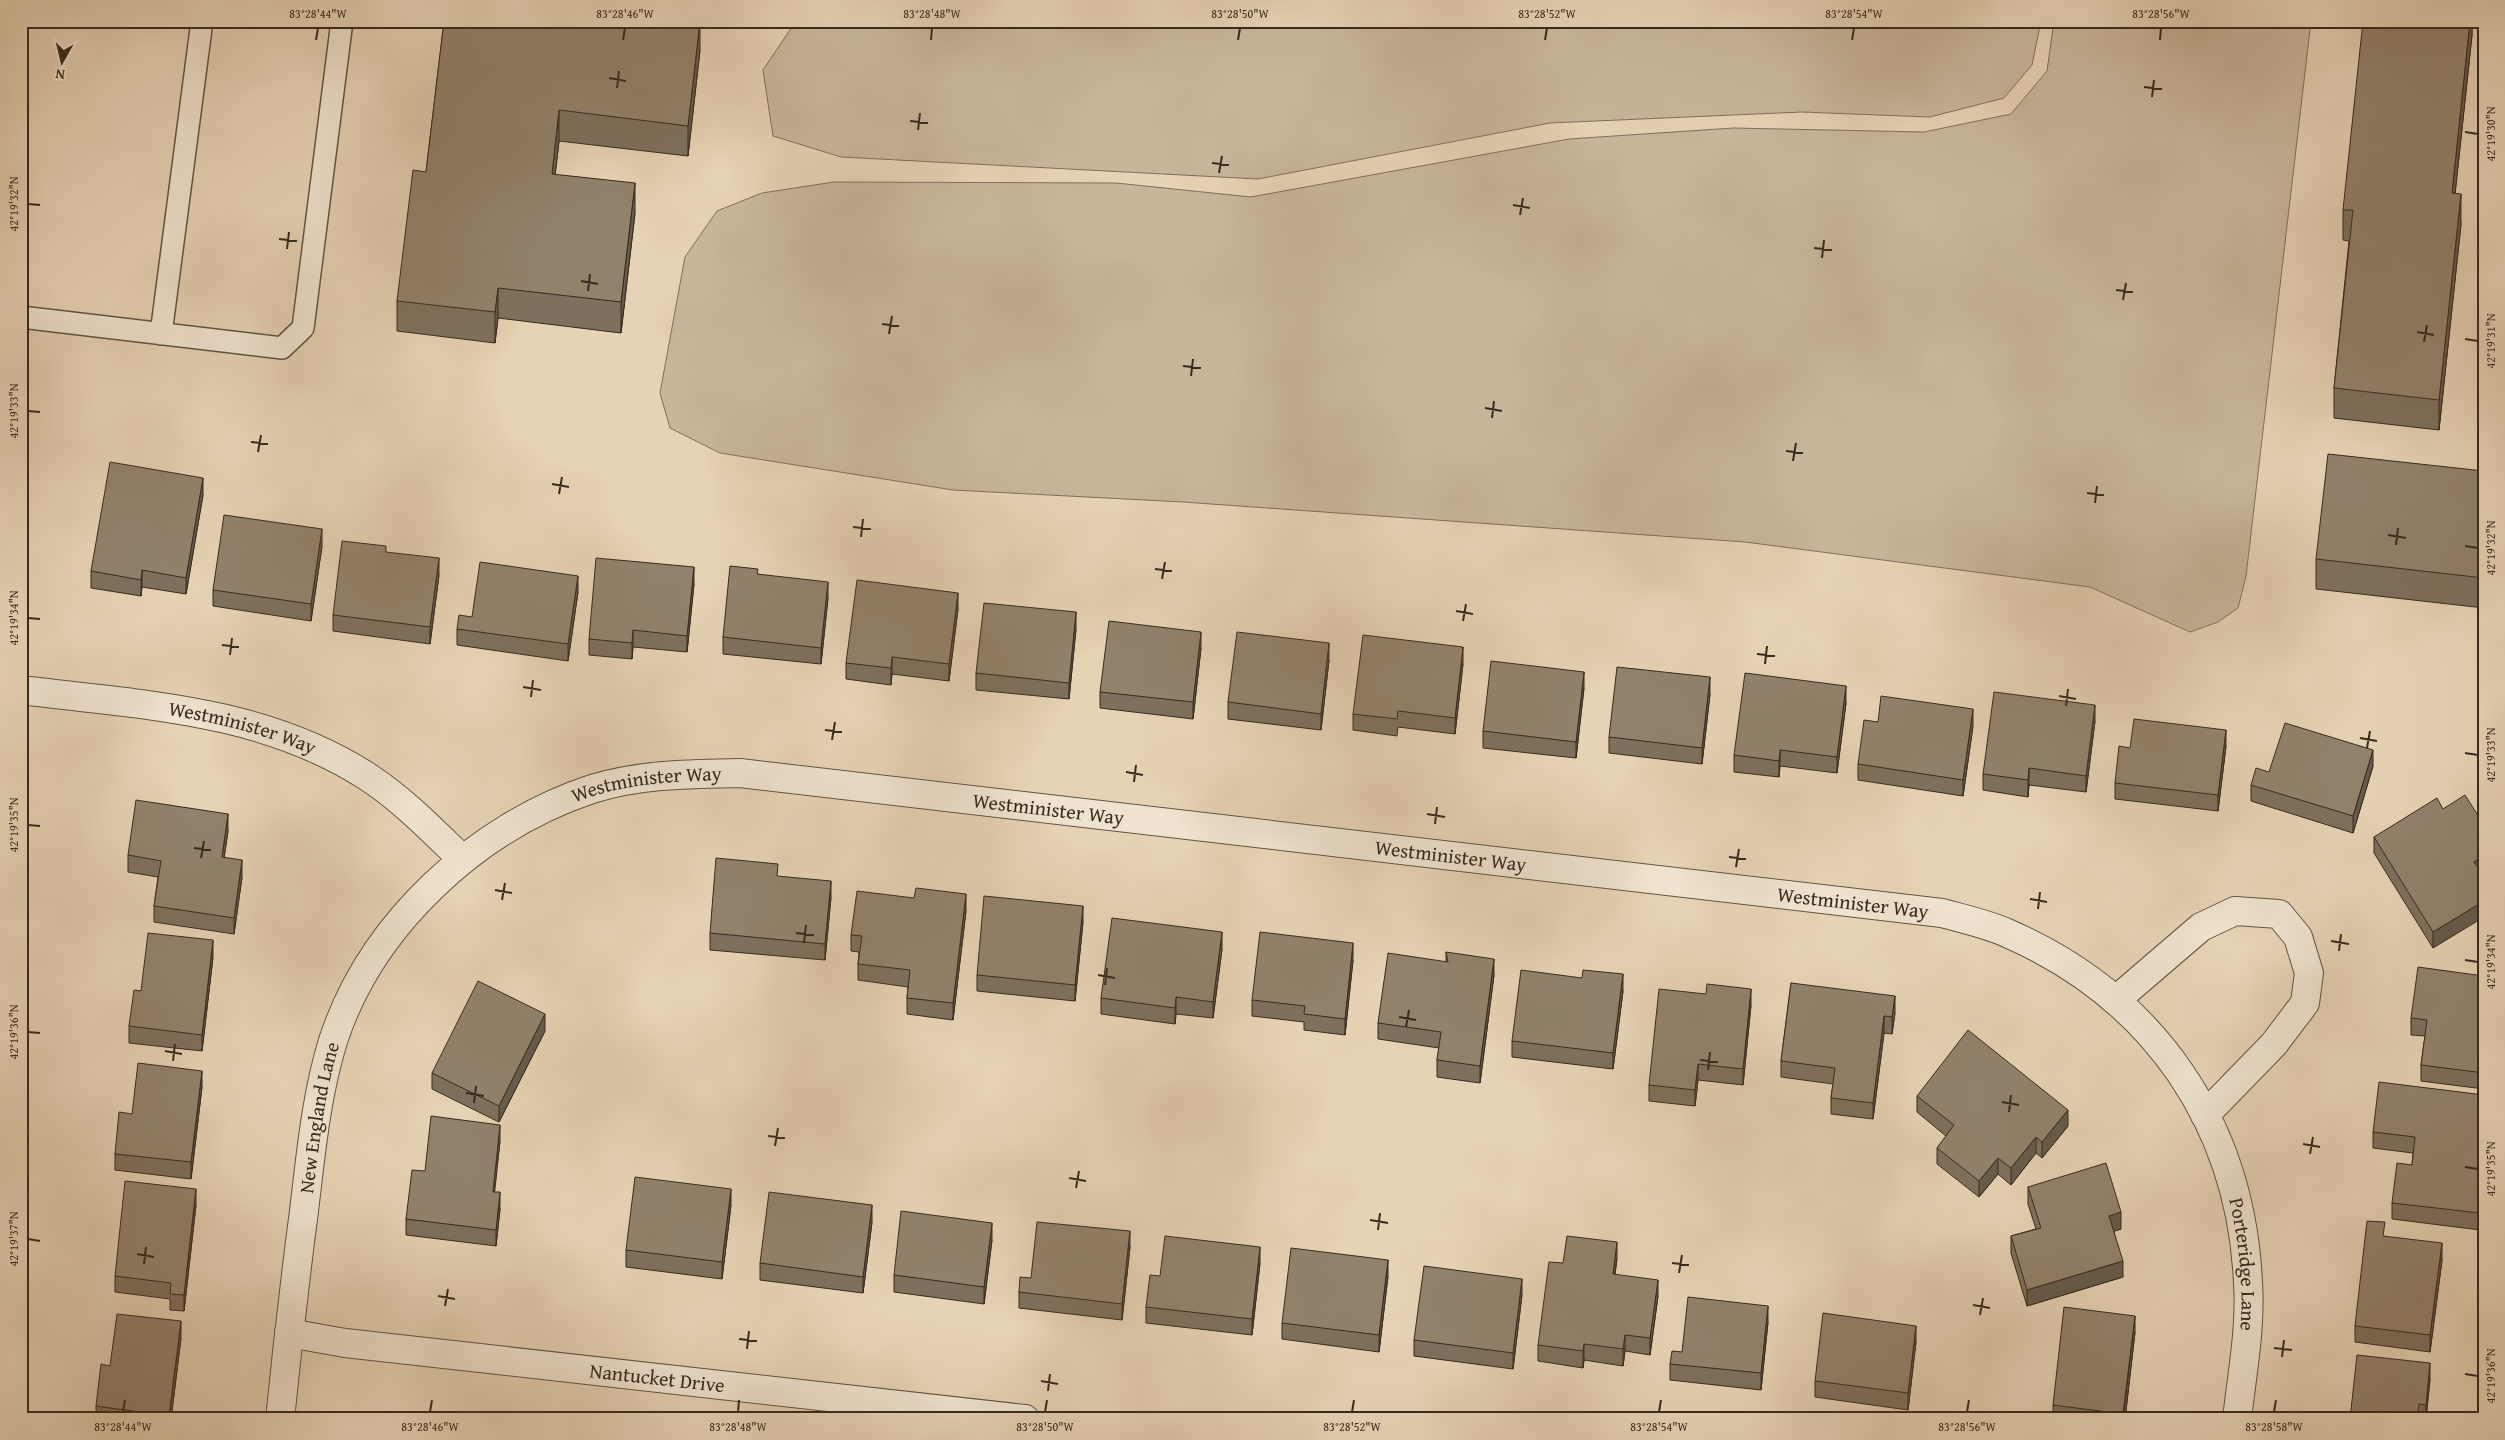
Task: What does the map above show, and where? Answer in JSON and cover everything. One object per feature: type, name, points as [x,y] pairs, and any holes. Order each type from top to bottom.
[{"type":"street","name":"Westminister Way","points":[[21,690],[206,714],[268,729],[324,752],[368,777],[418,816],[462,859],[521,820],[592,789],[664,774],[740,773],[1942,913],[2006,932],[2074,967],[2116,1000],[2149,1032]]},
{"type":"street","name":"New England Lane","points":[[280,1419],[316,1106],[334,1039],[358,984],[390,934],[418,900],[462,859]]},
{"type":"street","points":[[2116,1000],[2201,927],[2235,911],[2279,914],[2298,937],[2309,973],[2305,1002],[2274,1044],[2205,1115]]},
{"type":"street","name":"Porteridge Lane","points":[[2149,1032],[2191,1086],[2218,1138],[2230,1170],[2241,1212],[2248,1284],[2246,1334],[2237,1419]]},
{"type":"street","name":"Nantucket Drive","points":[[289,1333],[345,1344],[1025,1419]]},
{"type":"lane","points":[[161,334],[202,21]]},
{"type":"lane","points":[[21,317],[282,348],[303,328],[342,21]]},
{"type":"shaded area","points":[[815,21],[2041,21],[2032,65],[2004,98],[1930,117],[1802,112],[1550,123],[1258,179],[841,157],[773,136],[763,70],[792,27]]},
{"type":"shaded area","points":[[2054,21],[2311,21],[2246,576],[2238,608],[2218,622],[2190,632],[2090,587],[1745,542],[1183,502],[953,490],[720,453],[670,428],[660,393],[685,257],[717,211],[762,193],[834,182],[1116,183],[1251,197],[1569,139],[1733,128],[1924,132],[2011,114],[2047,71]]},
{"type":"building","points":[[444,21],[700,21],[688,126],[559,110],[552,174],[635,183],[621,302],[498,288],[495,312],[397,301],[413,170],[426,172]]},
{"type":"building","points":[[2363,21],[2470,21],[2452,193],[2461,194],[2439,400],[2334,388],[2353,210],[2343,210]]},
{"type":"building","points":[[2328,454],[2484,471],[2484,578],[2316,559]]},
{"type":"building","points":[[110,462],[203,478],[186,578],[142,570],[141,580],[91,571]]},
{"type":"building","points":[[224,515],[322,529],[311,604],[213,590]]},
{"type":"building","points":[[342,541],[386,546],[386,552],[439,558],[430,627],[333,615]]},
{"type":"building","points":[[596,558],[694,567],[687,636],[633,630],[632,643],[589,639]]},
{"type":"building","points":[[480,562],[578,576],[568,644],[457,629],[459,615],[472,617]]},
{"type":"building","points":[[730,566],[758,569],[757,574],[828,582],[821,648],[723,637]]},
{"type":"building","points":[[857,580],[958,593],[949,664],[892,657],[891,668],[846,663]]},
{"type":"building","points":[[984,603],[1076,612],[1069,683],[976,673]]},
{"type":"building","points":[[1109,621],[1201,632],[1193,702],[1100,692]]},
{"type":"building","points":[[1237,632],[1329,643],[1321,714],[1228,702]]},
{"type":"building","points":[[1363,635],[1463,647],[1455,718],[1398,711],[1397,719],[1353,714]]},
{"type":"building","points":[[1491,661],[1584,672],[1576,742],[1483,731]]},
{"type":"building","points":[[1617,667],[1710,677],[1702,748],[1609,737]]},
{"type":"building","points":[[1745,673],[1846,686],[1837,757],[1780,750],[1779,761],[1734,755]]},
{"type":"building","points":[[1994,692],[2095,705],[2086,776],[2029,768],[2028,780],[1983,774]]},
{"type":"building","points":[[1881,696],[1973,709],[1963,780],[1858,764],[1864,720],[1878,722]]},
{"type":"building","points":[[2134,719],[2226,730],[2218,795],[2115,783],[2119,746],[2130,748]]},
{"type":"building","points":[[2285,723],[2373,750],[2353,816],[2251,785],[2256,768],[2269,772]]},
{"type":"building","points":[[2465,795],[2484,825],[2484,855],[2474,862],[2484,877],[2484,901],[2433,932],[2374,837],[2437,798],[2443,809]]},
{"type":"building","points":[[136,800],[228,814],[222,857],[242,860],[234,918],[154,906],[161,861],[128,855]]},
{"type":"building","points":[[716,858],[778,864],[777,876],[831,881],[825,944],[710,933]]},
{"type":"building","points":[[916,888],[966,894],[953,1003],[907,998],[910,970],[858,964],[862,936],[851,935],[857,891],[914,898]]},
{"type":"building","points":[[984,896],[1083,906],[1075,985],[977,975]]},
{"type":"building","points":[[1112,918],[1222,932],[1213,1002],[1176,997],[1175,1008],[1101,998]]},
{"type":"building","points":[[1260,932],[1353,943],[1345,1019],[1304,1014],[1305,1006],[1252,1000]]},
{"type":"building","points":[[148,933],[213,940],[202,1035],[129,1026],[134,990],[141,991]]},
{"type":"building","points":[[1446,952],[1494,959],[1480,1066],[1437,1060],[1441,1032],[1378,1023],[1388,953],[1448,962]]},
{"type":"building","points":[[2418,967],[2484,976],[2484,1073],[2421,1065],[2427,1020],[2411,1018]]},
{"type":"building","points":[[1521,970],[1582,978],[1583,970],[1623,974],[1613,1053],[1512,1041]]},
{"type":"building","points":[[478,981],[545,1014],[499,1106],[432,1073]]},
{"type":"building","points":[[1791,983],[1895,996],[1892,1017],[1884,1016],[1873,1103],[1831,1098],[1835,1068],[1781,1061]]},
{"type":"building","points":[[1707,984],[1751,989],[1743,1069],[1698,1064],[1695,1090],[1649,1085],[1659,989],[1706,994]]},
{"type":"building","points":[[1968,1030],[2068,1110],[2042,1142],[2036,1137],[2011,1168],[1998,1158],[1979,1181],[1937,1148],[1954,1125],[1917,1096]]},
{"type":"building","points":[[138,1063],[202,1071],[191,1162],[115,1154],[119,1112],[132,1114]]},
{"type":"building","points":[[2379,1082],[2484,1095],[2484,1182],[2480,1213],[2392,1203],[2397,1163],[2412,1165],[2415,1137],[2373,1132]]},
{"type":"building","points":[[431,1116],[500,1125],[493,1192],[500,1192],[496,1230],[406,1219],[412,1170],[425,1171]]},
{"type":"building","points":[[2106,1163],[2121,1212],[2109,1216],[2123,1261],[2027,1290],[2011,1236],[2041,1228],[2028,1187]]},
{"type":"building","points":[[635,1177],[731,1189],[722,1262],[626,1250]]},
{"type":"building","points":[[125,1181],[196,1189],[184,1295],[170,1294],[171,1283],[115,1276]]},
{"type":"building","points":[[769,1192],[872,1205],[863,1277],[760,1263]]},
{"type":"building","points":[[901,1211],[992,1223],[984,1287],[894,1275]]},
{"type":"building","points":[[2367,1221],[2385,1222],[2383,1236],[2442,1243],[2430,1335],[2355,1326]]},
{"type":"building","points":[[1037,1222],[1130,1231],[1122,1304],[1019,1292],[1020,1277],[1031,1278]]},
{"type":"building","points":[[1165,1236],[1260,1247],[1252,1319],[1146,1307],[1150,1275],[1160,1276]]},
{"type":"building","points":[[1567,1236],[1617,1242],[1613,1274],[1658,1280],[1650,1338],[1625,1335],[1623,1349],[1584,1344],[1583,1351],[1538,1345],[1549,1262],[1563,1263]]},
{"type":"building","points":[[1291,1248],[1388,1260],[1379,1335],[1282,1323]]},
{"type":"building","points":[[1424,1266],[1522,1279],[1513,1353],[1414,1340]]},
{"type":"building","points":[[1688,1297],[1768,1306],[1761,1373],[1670,1364],[1672,1351],[1682,1352]]},
{"type":"building","points":[[2064,1307],[2135,1316],[2123,1414],[2053,1405]]},
{"type":"building","points":[[1823,1313],[1916,1326],[1908,1393],[1815,1381]]},
{"type":"building","points":[[117,1314],[181,1321],[169,1416],[96,1406],[101,1364],[110,1366]]},
{"type":"building","points":[[2357,1355],[2430,1363],[2426,1405],[2419,1404],[2417,1419],[2350,1419]]}]
